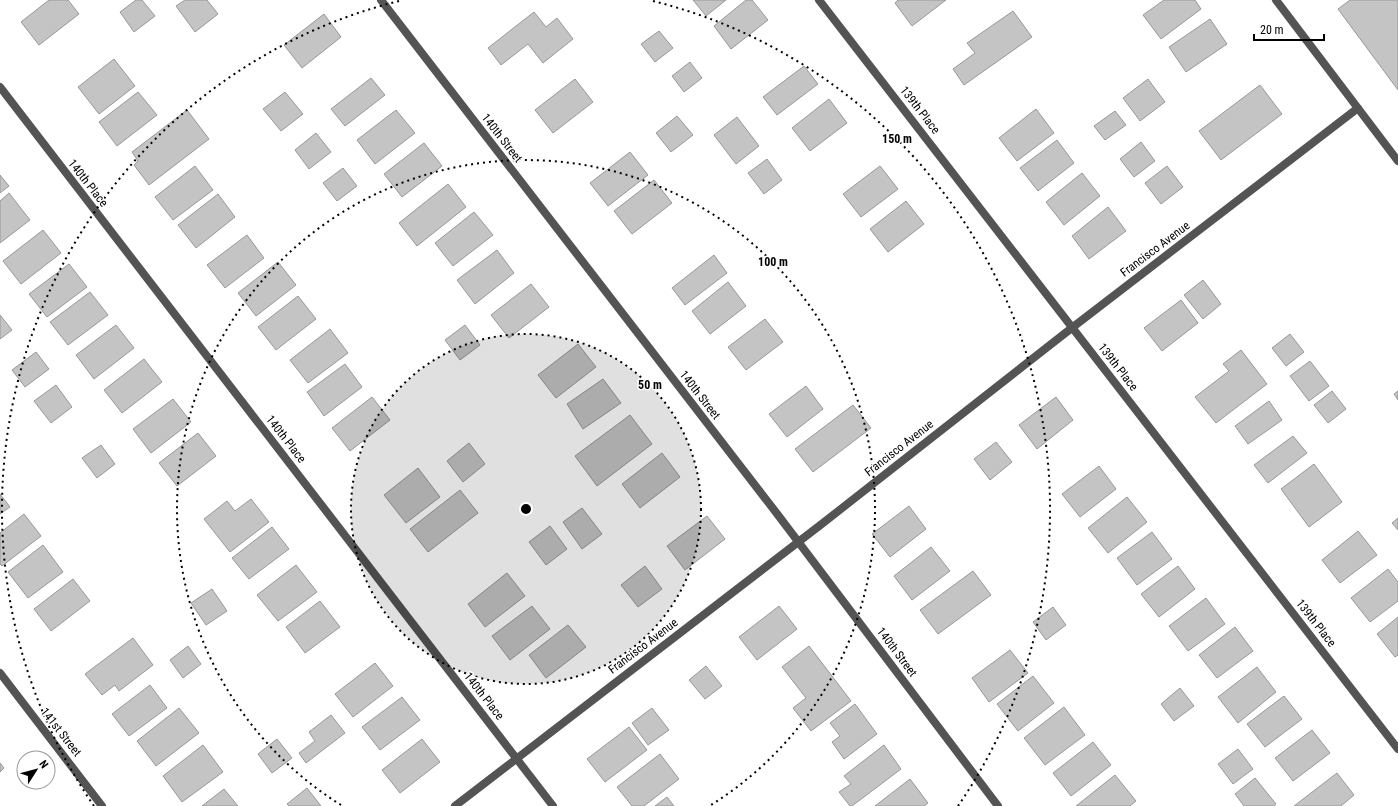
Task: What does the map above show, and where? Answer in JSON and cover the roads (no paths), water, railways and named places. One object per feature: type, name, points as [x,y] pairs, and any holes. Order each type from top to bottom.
[{"type":"street","name":"140th Street","points":[[381,0],[798,542],[998,806]]},
{"type":"street","name":"139th Place","points":[[819,0],[1398,748]]},
{"type":"street","points":[[1276,0],[1398,161]]},
{"type":"street","name":"140th Place","points":[[0,88],[553,806]]},
{"type":"street","name":"Francisco Avenue","points":[[454,806],[798,542],[1072,327],[1358,108]]},
{"type":"street","name":"141st Street","points":[[0,672],[102,806]]}]
